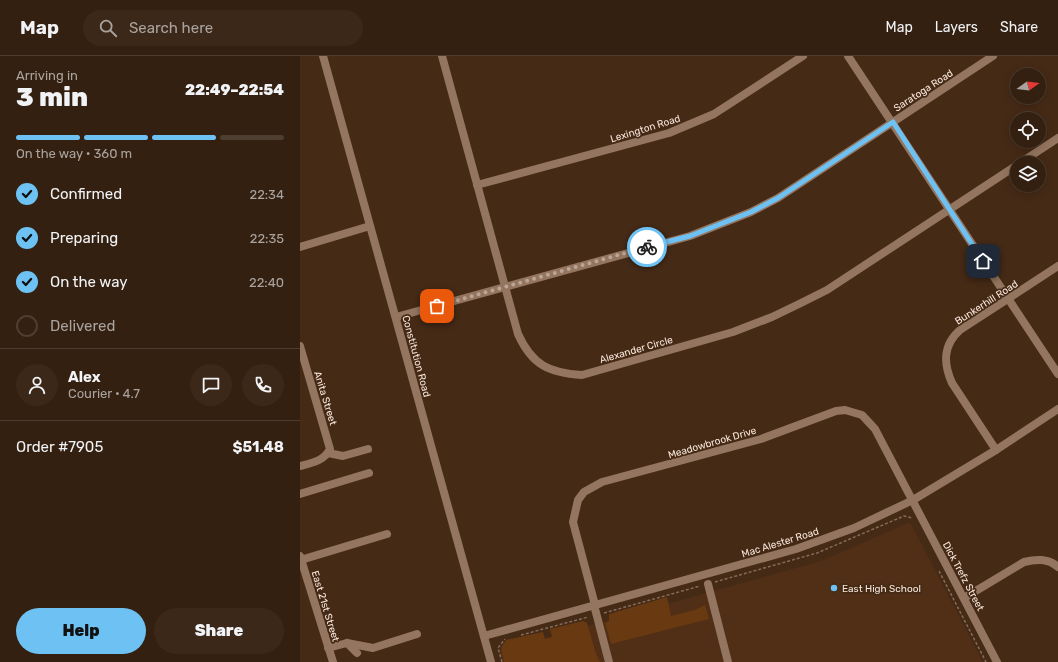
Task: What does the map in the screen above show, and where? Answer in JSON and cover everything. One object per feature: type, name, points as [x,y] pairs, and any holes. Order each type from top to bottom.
[{"type":"street","name":"Constitution Road","points":[[324,56],[491,662]]},
{"type":"street","name":"Alexander Circle","points":[[442,56],[518,334],[530,356],[540,364],[558,373],[582,375],[733,332],[772,317],[827,290],[1010,170]]},
{"type":"street","name":"Lexington Road","points":[[477,185],[669,133],[714,114],[803,56]]},
{"type":"street","points":[[848,56],[1058,374]]},
{"type":"street","name":"Saratoga Road","points":[[396,317],[690,236],[751,212],[778,198],[993,56]]},
{"type":"street","points":[[1031,156],[1058,138]]},
{"type":"street","points":[[300,247],[370,226]]},
{"type":"street","name":"Bunkerhill Road","points":[[996,450],[952,383],[947,372],[946,350],[949,342],[960,330],[1058,266]]},
{"type":"street","name":"Anita Street","points":[[300,346],[330,443],[328,454]]},
{"type":"street","name":"Mac Alester Road","points":[[484,636],[796,549],[854,528],[913,500],[996,450],[1058,409]]},
{"type":"street","name":"Meadowbrook Drive","points":[[610,662],[596,615],[595,605],[573,522],[578,500],[584,492],[602,482],[761,438],[825,414],[845,410],[862,415],[875,429],[913,500]]},
{"type":"street","points":[[300,466],[321,460],[328,454],[343,456],[368,449]]},
{"type":"street","points":[[300,494],[370,473]]},
{"type":"street","name":"Dick Trefz Street","points":[[913,500],[997,662]]},
{"type":"street","points":[[300,558],[387,534]]},
{"type":"street","name":"East 21st Street","points":[[300,558],[303,576],[332,662]]},
{"type":"street","points":[[964,598],[1024,562],[1034,559],[1046,560],[1058,567]]},
{"type":"street","points":[[708,584],[728,662]]},
{"type":"street","points":[[328,648],[347,643],[368,648],[416,634]]},
{"type":"street","points":[[347,643],[358,653]]},
{"type":"path","points":[[520,635],[817,553],[904,516],[912,518]]},
{"type":"path","points":[[937,566],[986,662]]},
{"type":"path","points":[[502,662],[498,648],[504,640],[512,637]]},
{"type":"shaded area","name":"East High School","points":[[910,522],[983,662],[502,662],[499,651],[821,561]]},
{"type":"shaded area","points":[[667,597],[671,616],[695,610],[705,605],[709,619],[611,644],[605,623],[609,621],[609,614]]},
{"type":"shaded area","points":[[583,621],[587,623],[596,654],[600,662],[504,662],[501,648],[506,640],[543,632],[545,639],[552,637],[550,629]]},
{"type":"way so far","points":[[437,306],[647,247]]},
{"type":"place","name":"East High School","points":[[834,588]]},
{"type":"route","points":[[647,247],[690,236],[751,212],[778,198],[893,122],[983,261]]}]
